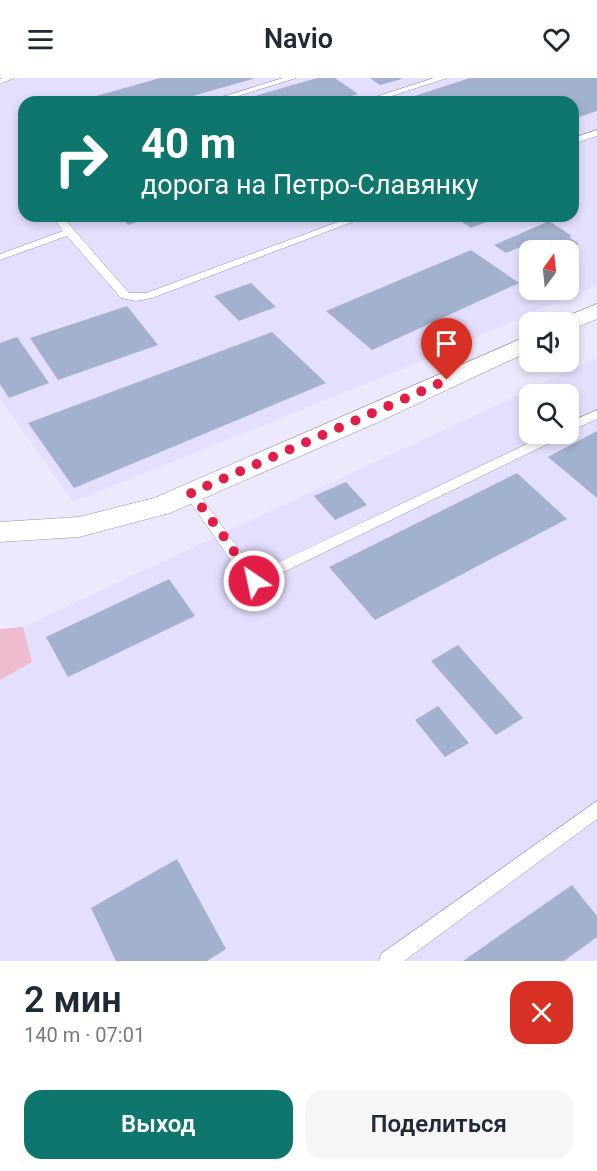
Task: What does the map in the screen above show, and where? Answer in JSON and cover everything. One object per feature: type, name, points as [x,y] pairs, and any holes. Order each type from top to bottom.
[{"type":"street","points":[[579,319],[597,311]]},
{"type":"street","points":[[0,532],[88,525],[161,506],[365,418],[519,347]]},
{"type":"lane","points":[[0,82],[10,78]]},
{"type":"lane","points":[[230,96],[292,78]]},
{"type":"lane","points":[[384,96],[443,78]]},
{"type":"lane","points":[[579,139],[597,133]]},
{"type":"lane","points":[[62,222],[124,296],[136,298],[346,222]]},
{"type":"lane","points":[[0,257],[69,232]]},
{"type":"lane","points":[[579,423],[597,414]]},
{"type":"lane","points":[[191,493],[254,581],[537,444]]},
{"type":"lane","points":[[388,961],[597,809]]},
{"type":"shaded area","points":[[0,78],[597,78],[597,285],[579,293],[579,240],[519,240],[519,300],[562,300],[534,312],[519,312],[519,319],[393,373],[73,502],[0,399]]},
{"type":"shaded area","points":[[597,358],[597,961],[0,961],[0,680],[32,662],[23,627],[519,395],[519,444],[579,444],[579,384],[542,384],[567,372],[579,372],[579,366]]},
{"type":"shaded area","points":[[23,627],[32,662],[0,680],[0,629]]},
{"type":"building","points":[[160,78],[253,78],[192,96],[96,96]]},
{"type":"building","points":[[317,78],[335,78],[358,94],[352,96],[255,96]]},
{"type":"building","points":[[370,78],[401,78],[402,79],[380,85]]},
{"type":"building","points":[[470,78],[597,78],[597,111],[579,117],[579,96],[414,96]]},
{"type":"building","points":[[462,222],[486,222],[471,228]]},
{"type":"building","points":[[547,222],[551,222],[572,236],[569,237],[573,240],[519,240],[519,247],[506,253],[494,245]]},
{"type":"building","points":[[471,250],[519,283],[372,350],[326,311]]},
{"type":"building","points":[[251,283],[276,307],[239,321],[214,296]]},
{"type":"building","points":[[127,306],[158,345],[58,380],[30,338]]},
{"type":"building","points":[[272,332],[326,383],[74,488],[28,423]]},
{"type":"building","points":[[17,337],[49,383],[9,398],[0,384],[0,343]]},
{"type":"building","points":[[597,431],[597,498],[548,457],[572,444],[579,444],[579,441]]},
{"type":"building","points":[[517,473],[567,519],[375,620],[329,567]]},
{"type":"building","points":[[346,482],[367,505],[335,520],[314,496]]},
{"type":"building","points":[[169,579],[195,616],[68,677],[46,637]]},
{"type":"building","points":[[458,645],[523,718],[496,735],[431,661]]},
{"type":"building","points":[[438,706],[469,743],[445,757],[415,720]]},
{"type":"building","points":[[177,859],[226,949],[207,961],[116,961],[91,908]]},
{"type":"building","points":[[572,885],[597,916],[597,937],[564,961],[463,961]]},
{"type":"route","points":[[254,581],[191,493],[447,380]]}]
